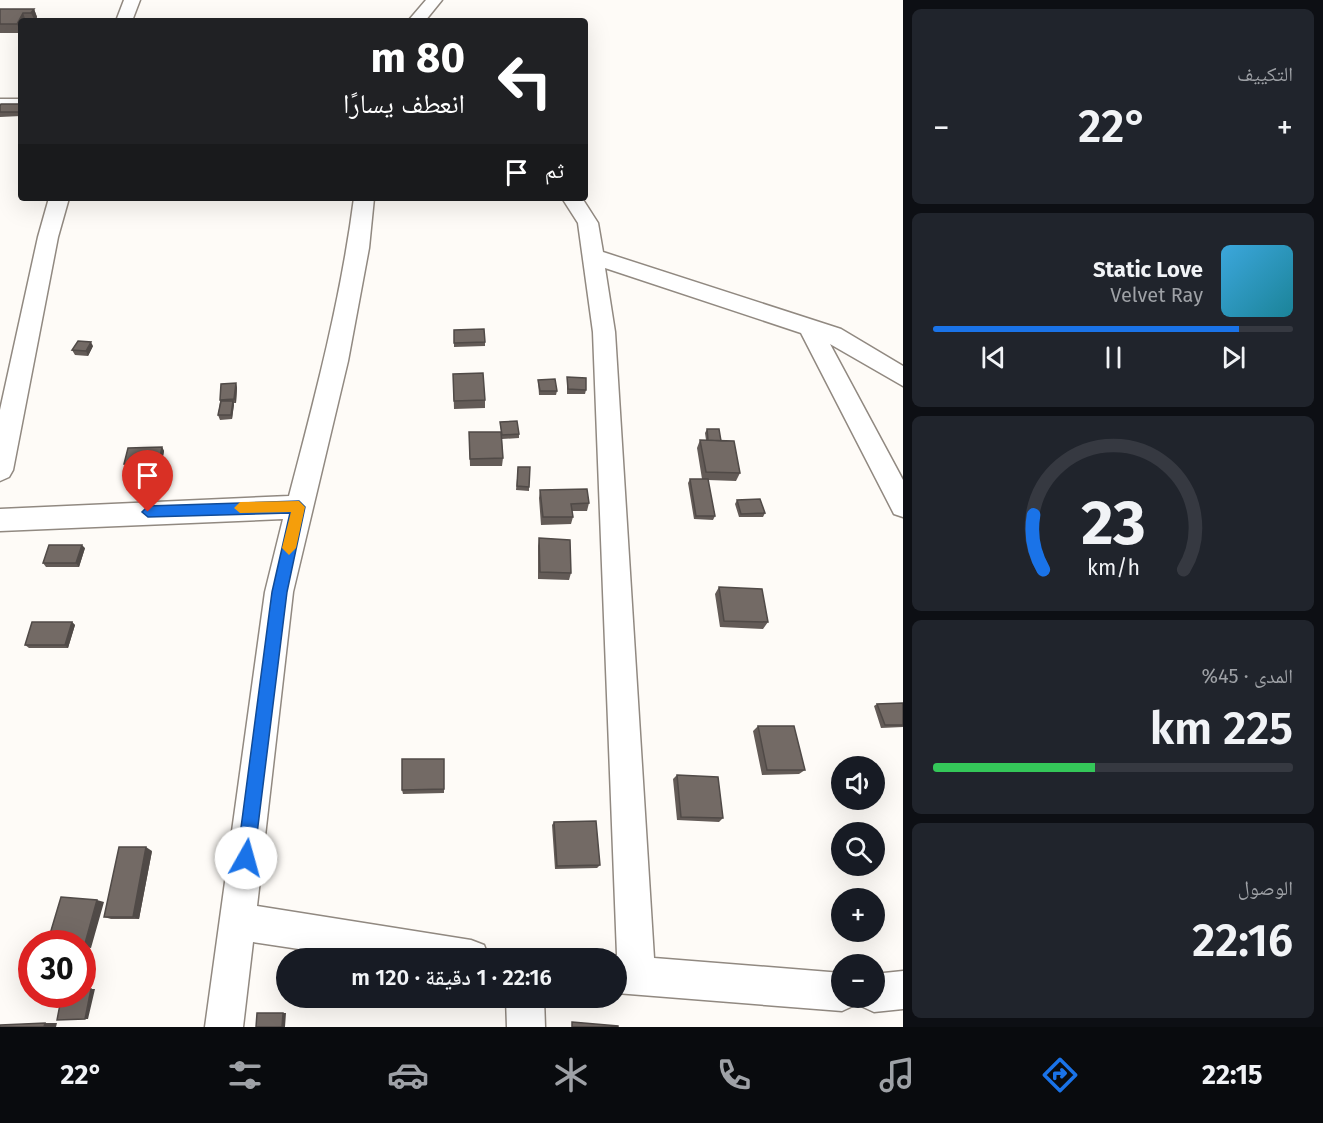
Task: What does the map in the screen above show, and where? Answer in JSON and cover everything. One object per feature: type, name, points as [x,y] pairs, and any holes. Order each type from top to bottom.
[{"type":"street","points":[[125,18],[132,0]]},
{"type":"street","points":[[419,18],[434,0]]},
{"type":"street","points":[[0,104],[18,104]]},
{"type":"street","points":[[0,470],[48,237],[58,201]]},
{"type":"street","points":[[224,1027],[279,592],[336,361],[358,248],[364,201]]},
{"type":"street","points":[[574,201],[588,223],[595,258],[604,332],[625,948]]},
{"type":"street","points":[[595,258],[833,336],[856,347],[903,376]]},
{"type":"street","points":[[810,328],[903,506]]},
{"type":"street","points":[[0,520],[205,509],[299,507]]},
{"type":"street","points":[[237,921],[408,948]]},
{"type":"street","points":[[627,975],[831,991]]},
{"type":"street","points":[[885,992],[903,990]]},
{"type":"street","points":[[525,1008],[525,1027]]},
{"type":"building","points":[[0,9],[34,9],[31,13],[23,13],[18,18],[17,24],[0,24]]},
{"type":"building","points":[[1,104],[18,104],[18,112],[0,112]]},
{"type":"building","points":[[484,329],[485,342],[454,343],[454,330]]},
{"type":"building","points":[[78,341],[91,342],[86,351],[72,350]]},
{"type":"building","points":[[483,373],[485,400],[454,401],[453,374]]},
{"type":"building","points":[[567,377],[586,378],[586,390],[568,389]]},
{"type":"building","points":[[555,379],[557,391],[540,391],[538,380]]},
{"type":"building","points":[[236,383],[234,399],[220,400],[221,384]]},
{"type":"building","points":[[221,401],[233,401],[231,415],[218,415]]},
{"type":"building","points":[[517,421],[519,434],[502,435],[500,422]]},
{"type":"building","points":[[707,429],[719,429],[721,441],[708,440]]},
{"type":"building","points":[[469,432],[501,432],[503,458],[470,459]]},
{"type":"building","points":[[700,440],[734,441],[740,473],[706,472]]},
{"type":"building","points":[[162,447],[159,463],[124,464],[128,448]]},
{"type":"building","points":[[518,467],[530,467],[529,487],[517,486]]},
{"type":"building","points":[[690,479],[708,479],[715,516],[696,516]]},
{"type":"building","points":[[587,489],[589,503],[571,504],[573,517],[543,517],[540,490]]},
{"type":"building","points":[[760,499],[765,513],[741,514],[737,500]]},
{"type":"building","points":[[539,538],[570,540],[571,573],[540,572]]},
{"type":"building","points":[[49,545],[82,545],[76,563],[43,563]]},
{"type":"building","points":[[719,587],[762,589],[768,622],[724,621]]},
{"type":"building","points":[[32,622],[72,622],[65,645],[25,645]]},
{"type":"building","points":[[903,703],[903,725],[885,725],[877,704]]},
{"type":"building","points":[[758,726],[794,726],[805,770],[767,770]]},
{"type":"building","points":[[402,759],[444,759],[444,789],[402,790]]},
{"type":"building","points":[[677,775],[718,777],[723,818],[681,817]]},
{"type":"building","points":[[596,821],[600,865],[557,866],[554,822]]},
{"type":"building","points":[[119,847],[146,847],[133,917],[104,917]]},
{"type":"building","points":[[61,897],[97,900],[89,930],[51,930]]},
{"type":"building","points":[[59,1008],[87,1008],[85,1019],[57,1020]]},
{"type":"building","points":[[257,1013],[283,1013],[282,1027],[256,1027]]},
{"type":"building","points":[[572,1022],[618,1026],[618,1027],[572,1027]]},
{"type":"building","points":[[45,1023],[44,1027],[0,1027],[0,1025]]},
{"type":"slow traffic","points":[[240,508],[299,507],[289,548]]},
{"type":"route","points":[[148,512],[299,507],[279,592],[246,858]]}]
